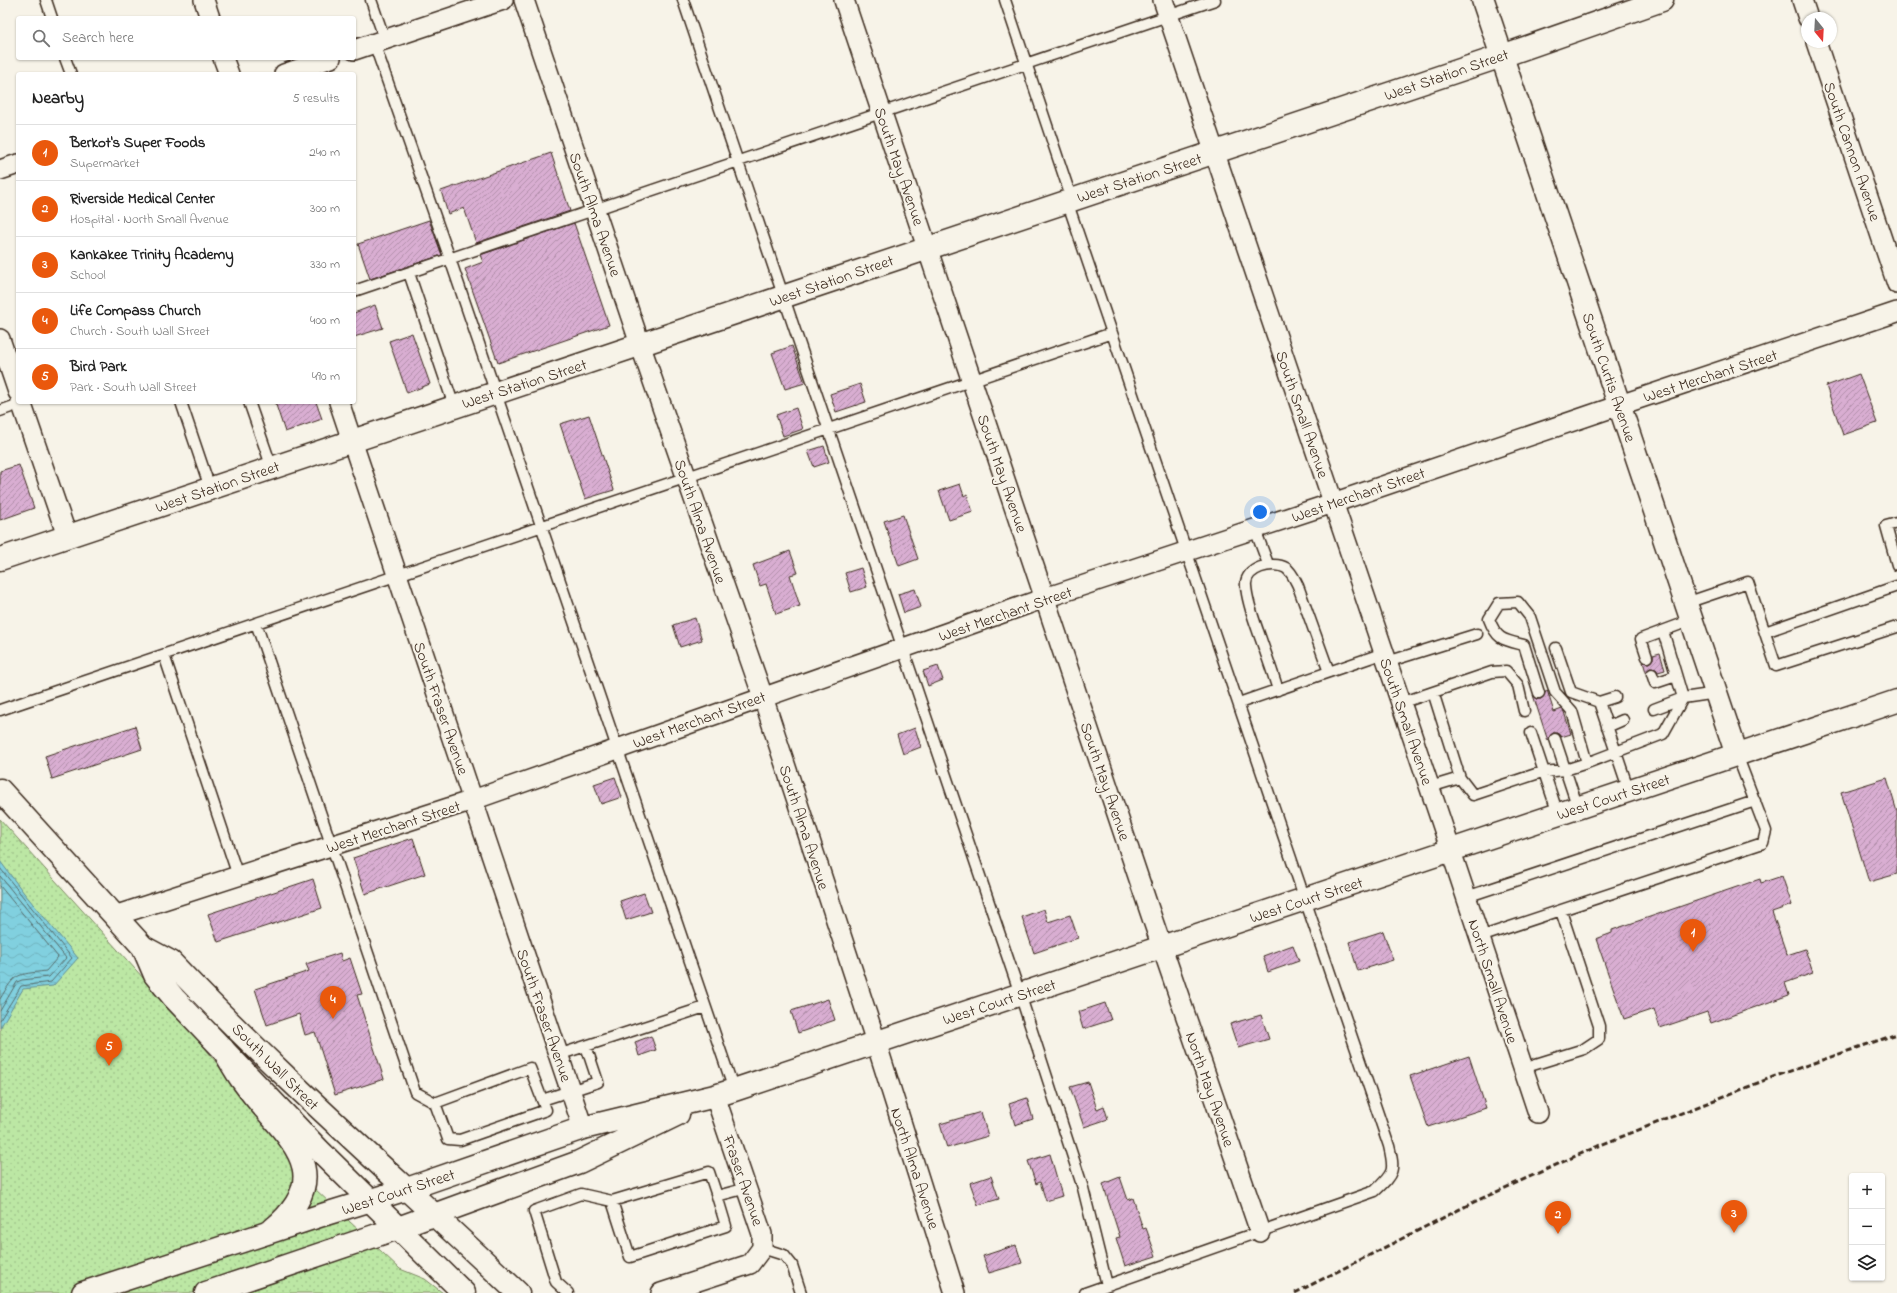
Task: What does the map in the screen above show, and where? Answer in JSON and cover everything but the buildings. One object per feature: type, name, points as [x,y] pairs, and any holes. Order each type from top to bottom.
[{"type":"main road","name":"South Curtis Avenue","points":[[1483,0],[1737,754]]},
{"type":"main road","name":"West Station Street","points":[[0,559],[1502,56],[1650,2]]},
{"type":"main road","name":"West Court Street","points":[[83,1293],[268,1232],[407,1189],[583,1128],[724,1093],[1897,701]]},
{"type":"main road","name":"South Wall Street","points":[[0,790],[143,947],[171,962],[340,1129],[407,1189],[518,1293]]},
{"type":"main road","name":"South Wall Street","points":[[143,947],[155,975],[174,998],[370,1200],[464,1293]]},
{"type":"main road","points":[[223,1050],[244,1083],[294,1144],[301,1156],[305,1170],[304,1189],[298,1203],[288,1216],[268,1232]]},
{"type":"main road","name":"West Court Street","points":[[206,1293],[435,1215],[578,1162],[724,1093]]},
{"type":"street","points":[[204,0],[209,16]]},
{"type":"street","points":[[356,49],[503,0]]},
{"type":"street","name":"South Alma Avenue","points":[[524,0],[686,478],[763,696],[876,1042]]},
{"type":"street","name":"South May Avenue","points":[[844,0],[1162,947]]},
{"type":"street","points":[[1802,0],[1806,12]]},
{"type":"street","name":"South Small Avenue","points":[[1166,8],[1451,850]]},
{"type":"street","name":"South Cannon Avenue","points":[[1818,48],[1897,284]]},
{"type":"street","points":[[224,60],[228,72]]},
{"type":"street","points":[[290,72],[325,60]]},
{"type":"street","points":[[0,170],[16,165]]},
{"type":"street","name":"West Merchant Street","points":[[114,916],[473,800],[763,696],[1045,598],[1256,529],[1897,312]]},
{"type":"street","points":[[0,339],[16,383]]},
{"type":"street","points":[[23,404],[67,536]]},
{"type":"street","name":"South Fraser Avenue","points":[[340,404],[583,1128]]},
{"type":"street","name":"North Small Avenue","points":[[1451,850],[1538,1113]]},
{"type":"street","name":"North May Avenue","points":[[1162,947],[1260,1232]]},
{"type":"street","name":"North Alma Avenue","points":[[876,1042],[955,1293]]},
{"type":"street","name":"Fraser Avenue","points":[[661,1293],[750,1264],[762,1248],[762,1234],[746,1188],[724,1093]]},
{"type":"lane","points":[[46,0],[51,16]]},
{"type":"lane","points":[[371,0],[380,42],[450,259],[706,1007],[724,1093]]},
{"type":"lane","points":[[683,0],[1020,994],[1083,1188],[1107,1285]]},
{"type":"lane","points":[[1005,0],[1112,333],[1389,1146],[1393,1169],[1388,1178],[1375,1191],[1085,1293]]},
{"type":"lane","points":[[356,290],[1026,64],[1166,8],[1215,0]]},
{"type":"lane","points":[[66,60],[69,72]]},
{"type":"lane","points":[[409,273],[454,406]]},
{"type":"lane","points":[[0,710],[1112,333]]},
{"type":"lane","points":[[0,411],[16,403]]},
{"type":"lane","points":[[182,404],[210,488]]},
{"type":"lane","points":[[250,404],[272,468]]},
{"type":"lane","points":[[1897,523],[1886,526],[1897,565]]},
{"type":"lane","points":[[1256,529],[1268,564]]},
{"type":"lane","points":[[1278,690],[1251,610],[1245,585],[1248,576],[1268,564],[1278,565],[1287,569],[1292,575],[1298,586],[1329,672]]},
{"type":"lane","points":[[1647,657],[1641,639],[1663,631],[1689,611],[1748,582],[1776,666],[1897,627]]},
{"type":"lane","points":[[1765,632],[1897,586]]},
{"type":"lane","points":[[1539,693],[1524,645],[1504,640],[1494,633],[1489,619],[1499,603],[1518,602],[1530,617],[1554,692],[1572,711],[1587,763]]},
{"type":"lane","points":[[256,623],[415,1092],[435,1103],[448,1139],[460,1140],[546,1110],[530,1068],[435,1103]]},
{"type":"lane","points":[[1433,692],[1460,778],[1473,795],[1542,772],[1565,770],[1587,763],[1663,734],[1683,698],[1663,631]]},
{"type":"lane","points":[[1239,703],[1329,672],[1477,634]]},
{"type":"lane","points":[[1556,648],[1571,692],[1599,702],[1615,697]]},
{"type":"lane","points":[[164,655],[238,876]]},
{"type":"lane","points":[[1401,703],[1492,672],[1506,671],[1518,685],[1524,711]]},
{"type":"lane","points":[[1651,681],[1676,676]]},
{"type":"lane","points":[[1654,709],[1683,698],[1717,693]]},
{"type":"lane","points":[[1599,702],[1629,791]]},
{"type":"lane","points":[[1607,727],[1623,720]]},
{"type":"lane","points":[[1531,734],[1542,772],[1568,811]]},
{"type":"lane","points":[[1555,739],[1565,770],[1568,811]]},
{"type":"lane","points":[[1480,937],[1758,846],[1763,843],[1766,831],[1737,754]]},
{"type":"lane","points":[[1430,787],[1460,778]]},
{"type":"lane","points":[[1466,897],[1754,801]]},
{"type":"lane","points":[[1523,1068],[1584,1048],[1599,1039],[1599,1026],[1561,911]]},
{"type":"lane","points":[[558,1055],[706,1007]]},
{"type":"lane","points":[[542,1100],[598,1082],[586,1046]]},
{"type":"lane","points":[[568,1293],[556,1282],[534,1211],[581,1194],[612,1201],[709,1172],[726,1226],[630,1257],[612,1201]]},
{"type":"lane","points":[[717,1196],[746,1188]]},
{"type":"lane","points":[[762,1248],[784,1255],[792,1265],[801,1293]]},
{"type":"green space","points":[[0,819],[199,1040],[239,1092],[280,1139],[296,1171],[400,1269],[425,1279],[443,1293],[0,1293]]},
{"type":"water","points":[[0,861],[24,893],[78,958],[53,986],[23,989],[0,1028]]},
{"type":"railway","points":[[1295,1293],[1474,1202],[1598,1146],[1773,1077],[1897,1034]]},
{"type":"place","name":"Berkot's Super Foods","points":[[1693,952]]},
{"type":"place","name":"Life Compass Church","points":[[333,1019]]},
{"type":"place","name":"Bird Park","points":[[109,1066]]},
{"type":"place","name":"Kankakee Trinity Academy","points":[[1734,1233]]},
{"type":"place","name":"Riverside Medical Center","points":[[1558,1234]]}]
